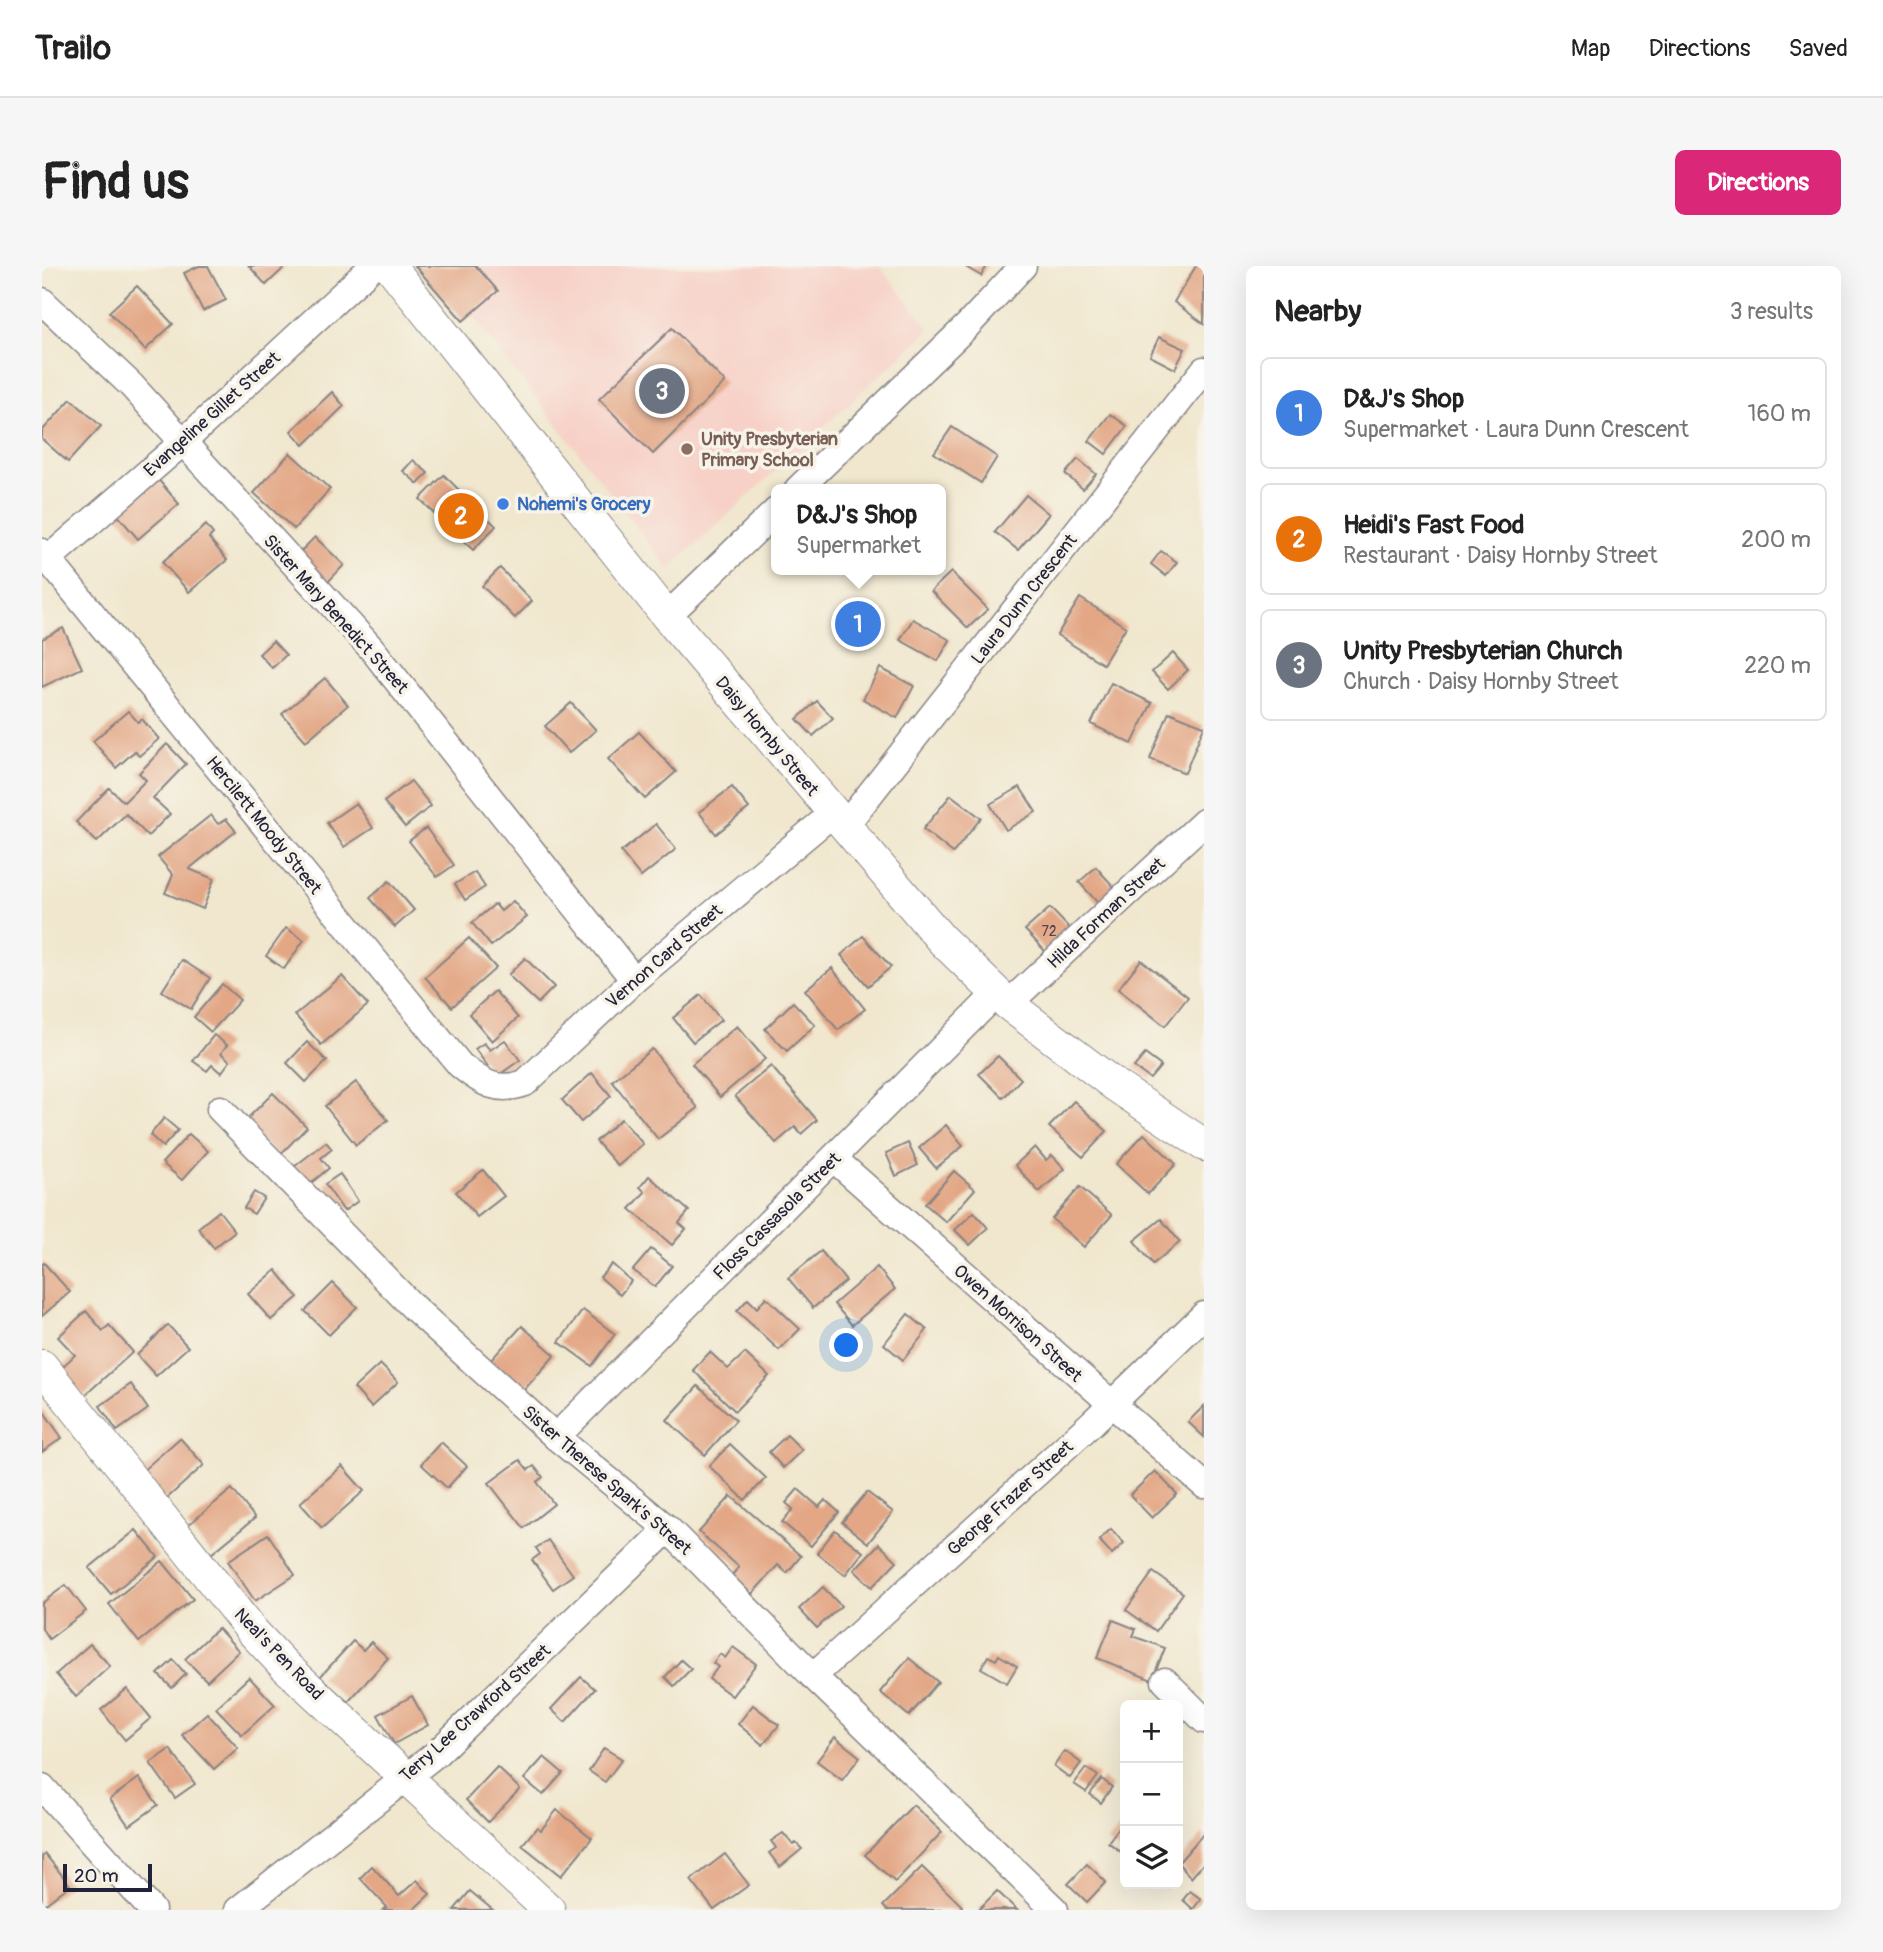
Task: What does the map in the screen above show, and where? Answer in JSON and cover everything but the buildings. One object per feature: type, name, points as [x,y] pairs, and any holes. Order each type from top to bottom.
[{"type":"street","name":"Evangeline Gillet Street","points":[[45,556],[182,443],[373,266]]},
{"type":"street","name":"Daisy Hornby Street","points":[[390,266],[667,616],[838,821],[941,939],[1002,999],[1115,1086],[1204,1144]]},
{"type":"street","points":[[803,484],[968,325],[1024,266]]},
{"type":"street","name":"Sister Mary Benedict Street","points":[[42,301],[131,385],[372,649],[634,980]]},
{"type":"street","name":"Laura Dunn Crescent","points":[[838,821],[1204,370]]},
{"type":"street","points":[[667,616],[771,515]]},
{"type":"street","name":"Hercilett Moody Street","points":[[45,556],[460,1065],[494,1089]]},
{"type":"street","name":"Vernon Card Street","points":[[494,1089],[511,1088],[526,1083],[634,980],[838,821]]},
{"type":"street","name":"Hilda Forman Street","points":[[1002,999],[1202,828]]},
{"type":"street","name":"Floss Cassasola Street","points":[[555,1437],[834,1159],[1002,999]]},
{"type":"street","name":"Sister Therese Spark's Street","points":[[220,1109],[414,1308],[555,1437],[668,1529],[813,1676],[1055,1910]]},
{"type":"street","name":"Owen Morrison Street","points":[[834,1159],[1111,1406],[1204,1485]]},
{"type":"street","name":"George Frazer Street","points":[[813,1676],[1111,1406],[1204,1315]]},
{"type":"street","name":"Neal's Pen Road","points":[[42,1366],[252,1631],[284,1665],[549,1910]]},
{"type":"street","name":"Terry Lee Crawford Street","points":[[238,1910],[437,1753],[668,1529]]},
{"type":"street","points":[[1165,1681],[1204,1720]]},
{"type":"street","points":[[42,1787],[152,1910]]},
{"type":"shaded area","name":"Unity Presbyterian Primary School","points":[[434,266],[879,266],[930,329],[669,569]]},
{"type":"place","name":"Unity Presbyterian Church","points":[[662,391]]},
{"type":"place","name":"Unity Presbyterian Primary School","points":[[687,449]]},
{"type":"place","name":"Nohemi's Grocery","points":[[503,504]]},
{"type":"place","name":"Heidi's Fast Food","points":[[461,516]]},
{"type":"place","name":"D&J's Shop","points":[[858,624]]}]
